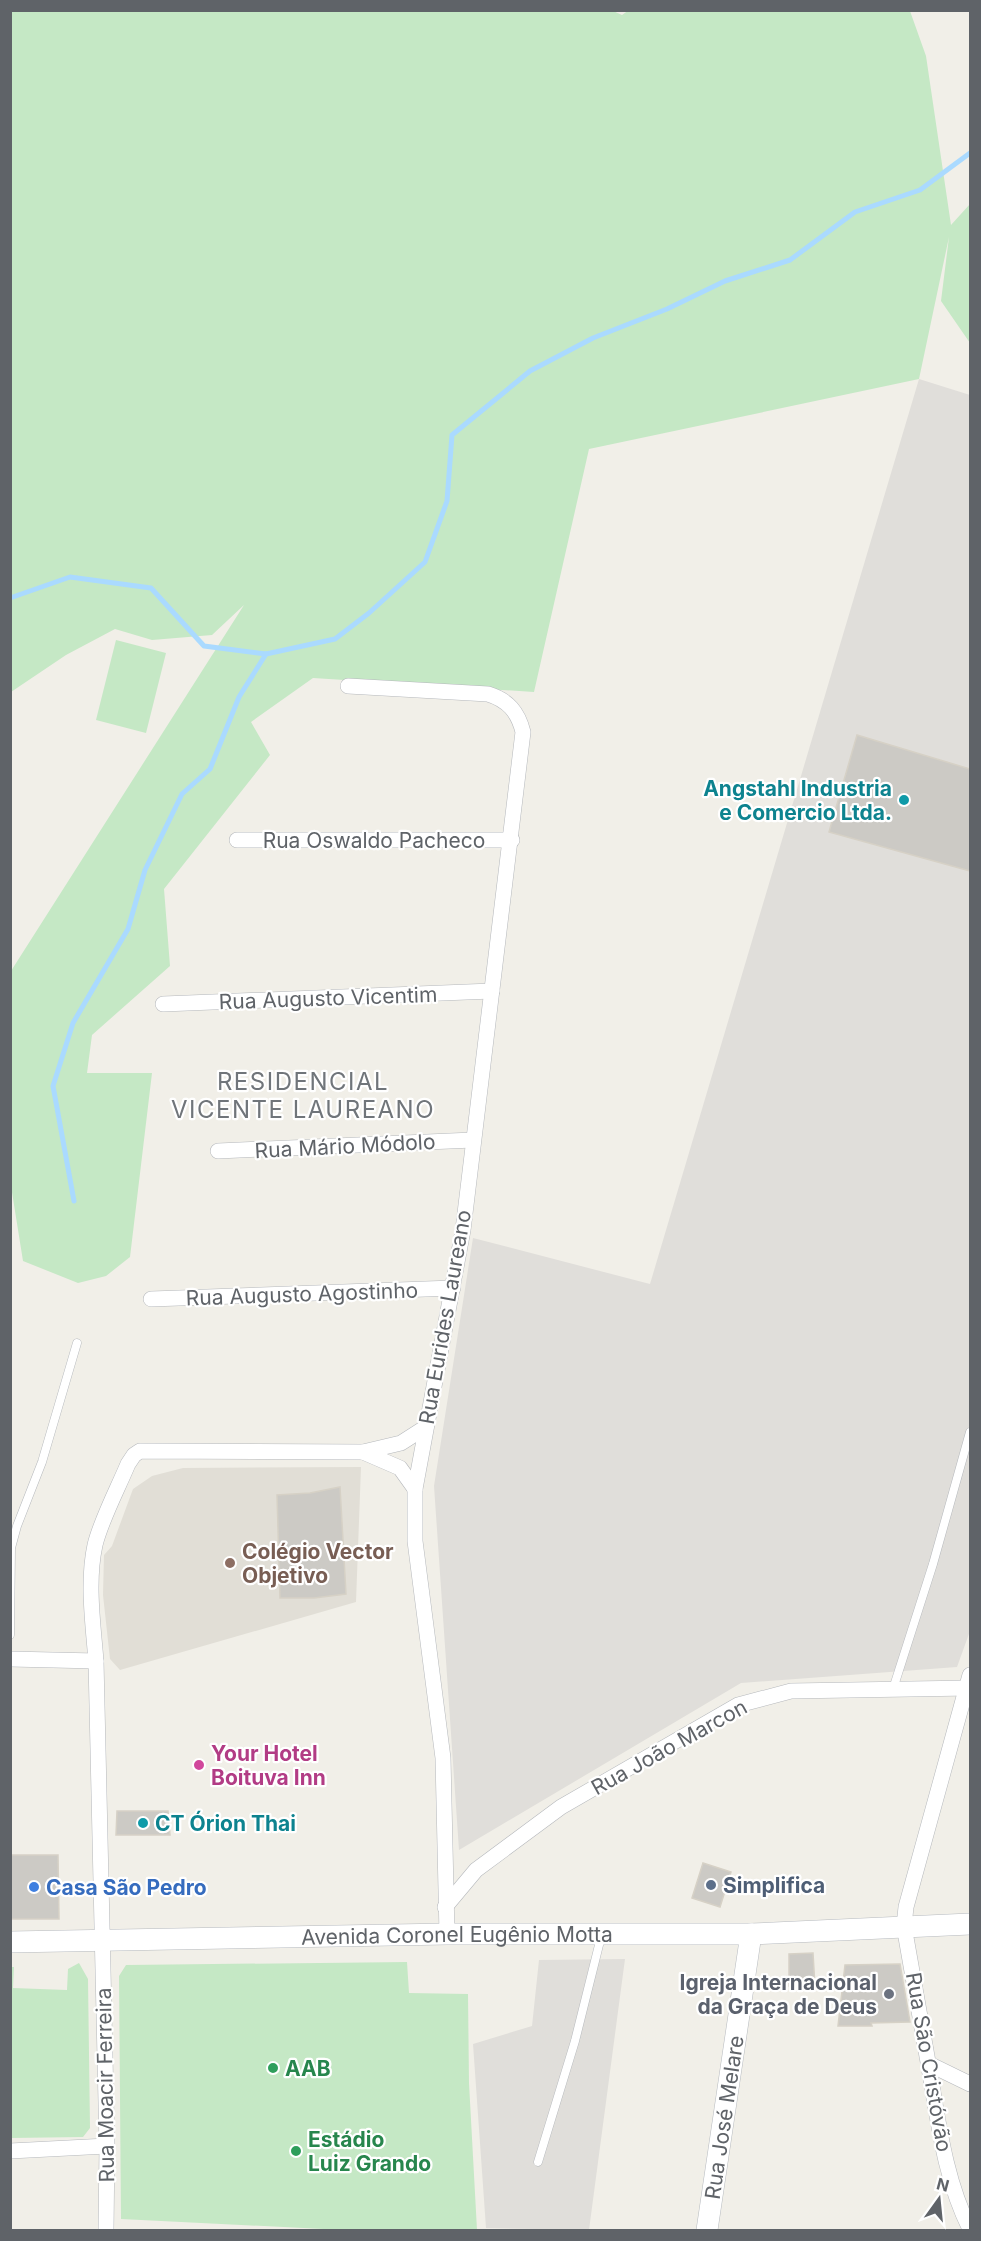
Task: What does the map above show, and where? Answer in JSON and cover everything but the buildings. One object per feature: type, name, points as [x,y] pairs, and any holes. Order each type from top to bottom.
[{"type":"main road","name":"Avenida Coronel Eugênio Motta","points":[[10,1942],[602,1932],[751,1934],[970,1923]]},
{"type":"main road","name":"Rua José Melare","points":[[707,2230],[751,1934]]},
{"type":"street","name":"Rua Eurides Laureano","points":[[348,686],[480,692],[503,700],[510,706],[519,718],[523,732],[512,840],[463,1230],[415,1489],[415,1541],[443,1758],[447,1934]]},
{"type":"street","name":"Rua Oswaldo Pacheco","points":[[237,840],[512,840]]},
{"type":"street","name":"Rua Augusto Vicentim","points":[[163,1004],[492,991]]},
{"type":"street","name":"Rua Mário Módolo","points":[[218,1151],[473,1140]]},
{"type":"street","name":"Rua Augusto Agostinho","points":[[151,1299],[453,1288]]},
{"type":"street","points":[[363,1452],[401,1443],[426,1428]]},
{"type":"street","name":"Rua Moacir Ferreira","points":[[106,2230],[107,2146],[96,1661],[91,1592],[95,1545],[128,1464],[136,1453],[143,1450],[363,1452]]},
{"type":"street","points":[[363,1452],[400,1468],[415,1489]]},
{"type":"street","points":[[10,1659],[96,1661]]},
{"type":"street","name":"Rua João Marcon","points":[[445,1907],[476,1870],[561,1807],[735,1706],[791,1691],[892,1690],[969,1684]]},
{"type":"street","name":"Rua São Cristóvão","points":[[969,1684],[906,1907],[904,1926],[932,2089],[950,2175],[960,2209],[970,2229]]},
{"type":"street","points":[[928,2064],[970,2084]]},
{"type":"street","points":[[10,2151],[107,2146]]},
{"type":"lane","points":[[10,1635],[11,1548],[17,1526],[42,1462],[77,1343]]},
{"type":"lane","points":[[892,1690],[933,1564],[970,1432]]},
{"type":"lane","points":[[538,2162],[575,2041],[602,1932]]},
{"type":"shaded area","points":[[919,379],[970,395],[970,1631],[957,1667],[741,1683],[459,1850],[434,1486],[473,1238],[650,1284]]},
{"type":"shaded area","name":"Colégio Vector Objetivo","points":[[361,1467],[356,1602],[120,1670],[110,1659],[103,1595],[104,1555],[112,1546],[133,1489],[152,1476],[183,1468]]},
{"type":"shaded area","points":[[625,1959],[589,2230],[486,2228],[473,2044],[532,2026],[539,1960]]},
{"type":"green space","points":[[611,10],[622,15],[629,10],[910,11],[926,56],[951,225],[970,204],[970,343],[941,301],[949,237],[919,379],[589,449],[534,692],[313,678],[251,722],[270,755],[164,889],[170,966],[92,1035],[87,1073],[152,1073],[130,1257],[106,1276],[78,1283],[23,1261],[11,1186],[11,971],[244,605],[212,635],[152,640],[115,629],[66,655],[11,692],[11,11]]},
{"type":"green space","points":[[116,640],[166,653],[146,733],[96,720]]},
{"type":"green space","name":"Estádio Luiz Grando","points":[[407,1962],[409,1993],[468,1994],[469,2083],[477,2230],[343,2230],[121,2219],[119,1976],[126,1965]]},
{"type":"green space","points":[[79,1963],[88,1979],[90,2128],[83,2137],[11,2138],[11,1967],[14,1967],[13,1988],[67,1990],[68,1969]]},
{"type":"waterway","points":[[10,598],[70,577],[151,588],[204,646],[266,654],[335,639],[369,613],[425,562],[447,501],[452,435],[530,371],[593,338],[667,309],[725,281],[790,260],[855,212],[920,190],[970,153]]},
{"type":"waterway","points":[[74,1201],[53,1086],[73,1023],[128,929],[145,870],[182,794],[210,769],[239,697],[266,654]]},
{"type":"place","name":"Angstahl Industria e Comercio Ltda.","points":[[904,800]]},
{"type":"place","name":"Colégio Vector Objetivo","points":[[230,1563]]},
{"type":"place","name":"Your Hotel Boituva Inn","points":[[199,1765]]},
{"type":"place","name":"CT Órion Thai","points":[[143,1823]]},
{"type":"place","name":"Simplifica","points":[[711,1885]]},
{"type":"place","name":"Casa São Pedro","points":[[34,1887]]},
{"type":"place","name":"Igreja Internacional da Graça de Deus","points":[[889,1994]]},
{"type":"place","name":"AAB","points":[[273,2068]]},
{"type":"place","name":"Estádio Luiz Grando","points":[[296,2151]]},
{"type":"district","name":"RESIDENCIAL VICENTE LAUREANO","points":[[303,1095]]}]
